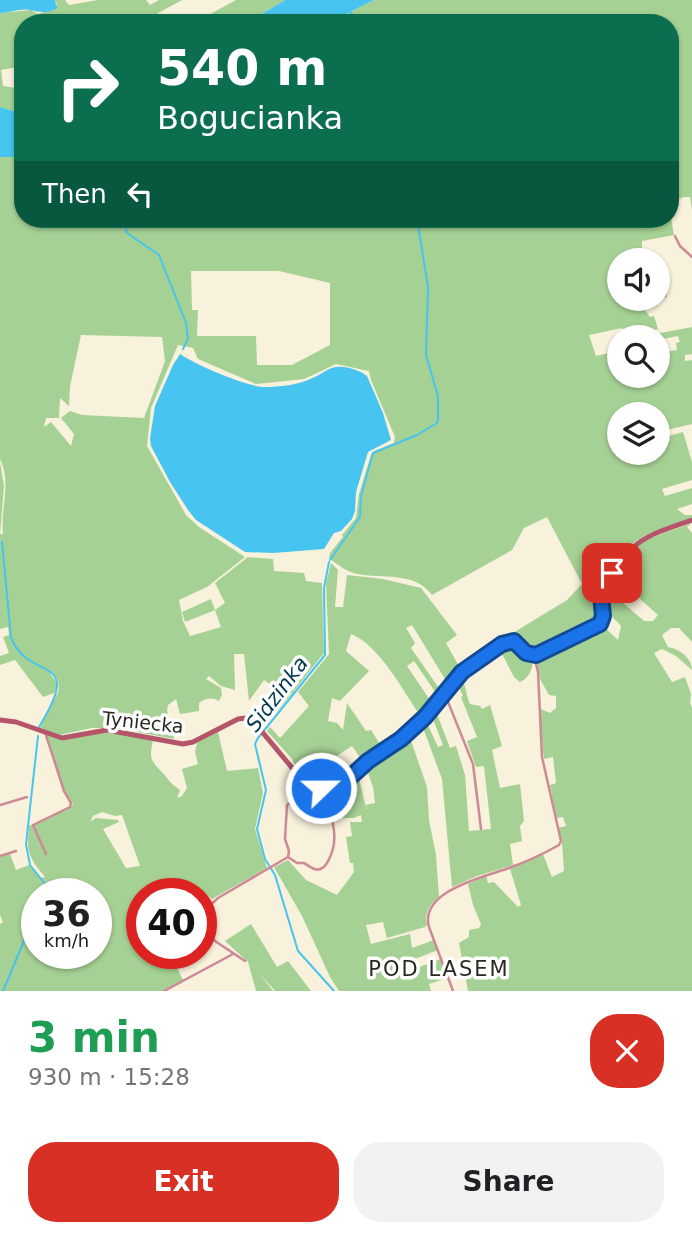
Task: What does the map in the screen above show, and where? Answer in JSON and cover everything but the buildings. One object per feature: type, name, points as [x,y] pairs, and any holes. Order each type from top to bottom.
[{"type":"street","points":[[675,236],[680,246],[692,257]]},
{"type":"street","points":[[288,857],[285,839],[287,805],[317,787],[330,787],[346,781],[425,717],[467,667],[505,642],[514,641],[526,653],[534,656],[602,622],[601,595],[615,568],[634,545],[656,533],[692,520]]},
{"type":"street","points":[[453,991],[429,927],[428,911],[443,895],[468,882],[532,859],[559,845],[561,841],[542,757],[538,672],[534,656]]},
{"type":"street","points":[[444,692],[473,764],[481,829]]},
{"type":"street","name":"Tyniecka","points":[[0,720],[16,722],[62,738],[98,731],[114,731],[186,744],[241,718],[251,720],[290,762],[300,779],[317,787]]},
{"type":"street","points":[[41,731],[71,803],[70,807],[33,825],[46,854]]},
{"type":"street","points":[[288,857],[297,863],[320,870],[325,867],[330,857],[335,834],[317,787]]},
{"type":"street","points":[[0,805],[27,797]]},
{"type":"street","points":[[0,856],[16,850]]},
{"type":"street","points":[[217,899],[288,857]]},
{"type":"street","points":[[217,942],[245,961]]},
{"type":"street","points":[[164,991],[233,954]]},
{"type":"green space","points":[[55,0],[65,0],[69,5],[98,0],[146,0],[150,5],[159,0],[182,0],[156,14],[38,14],[57,4]]},
{"type":"green space","points":[[236,0],[285,0],[262,14],[210,14]]},
{"type":"green space","points":[[374,0],[692,0],[692,210],[690,197],[679,199],[679,14],[346,14]]},
{"type":"green space","points":[[31,10],[38,14],[14,14],[14,68],[1,70],[3,86],[14,88],[14,111],[0,107],[0,13]]},
{"type":"green space","points":[[0,157],[14,157],[14,228],[673,228],[674,235],[642,241],[642,248],[607,248],[607,311],[646,311],[650,317],[654,316],[657,325],[607,325],[607,331],[589,335],[596,356],[607,353],[607,388],[670,388],[670,351],[677,350],[676,343],[680,342],[678,336],[670,338],[670,331],[692,327],[692,354],[685,355],[685,361],[692,360],[692,424],[670,429],[670,402],[607,402],[607,465],[670,465],[670,436],[683,432],[692,462],[692,480],[662,489],[665,496],[692,488],[692,504],[677,509],[685,515],[692,515],[692,519],[651,533],[630,545],[614,566],[601,594],[598,623],[534,654],[527,652],[517,640],[500,641],[567,600],[582,584],[547,517],[524,528],[512,550],[432,595],[410,580],[359,574],[341,567],[329,558],[330,553],[356,518],[359,494],[371,455],[374,451],[394,443],[395,437],[369,371],[336,364],[304,379],[256,384],[198,359],[193,348],[178,345],[151,408],[147,446],[186,515],[199,527],[245,557],[207,587],[179,600],[183,621],[190,636],[221,627],[215,610],[225,603],[215,583],[248,557],[273,559],[274,571],[304,573],[306,581],[322,583],[324,653],[278,711],[266,702],[275,688],[264,680],[249,701],[244,654],[234,654],[235,690],[221,686],[209,676],[206,679],[221,688],[219,701],[206,699],[199,703],[199,711],[180,714],[176,699],[168,705],[174,739],[115,728],[92,728],[59,735],[40,728],[58,692],[58,684],[54,693],[43,697],[15,660],[0,665],[0,656],[9,653],[3,637],[9,635],[8,627],[0,629],[0,534],[3,534],[5,477],[0,459]],"holes":[[[191,271],[279,271],[330,283],[330,345],[292,365],[257,365],[256,336],[197,336],[198,310],[192,310]],[[81,335],[162,337],[165,361],[144,418],[82,415],[70,411],[61,418],[74,434],[71,446],[51,422],[44,427],[46,418],[59,418],[60,398],[69,406],[70,386]]]},
{"type":"green space","points":[[0,462],[4,486],[0,534]]},
{"type":"green space","points":[[692,523],[687,527],[692,533],[692,642],[679,628],[671,628],[662,635],[668,647],[687,658],[692,670],[676,656],[662,649],[654,653],[672,682],[685,677],[691,694],[692,991],[468,991],[459,943],[469,937],[469,930],[479,928],[481,924],[468,884],[486,876],[488,883],[494,882],[518,907],[521,905],[510,869],[543,854],[552,877],[564,871],[558,828],[566,826],[563,817],[556,818],[550,785],[556,783],[553,757],[544,759],[539,708],[550,713],[556,708],[556,696],[549,695],[540,679],[536,659],[562,643],[602,625],[618,640],[621,626],[611,616],[602,598],[618,566],[644,541]],"holes":[[[631,591],[658,615],[653,621],[644,621],[622,602]]]},
{"type":"green space","points":[[331,563],[338,570],[335,607],[343,607],[347,575],[383,579],[421,588],[457,635],[446,643],[461,670],[448,684],[412,625],[406,628],[415,643],[411,648],[441,691],[438,696],[414,661],[407,666],[432,703],[419,714],[380,658],[351,634],[346,651],[369,671],[340,701],[332,698],[328,721],[337,723],[343,730],[347,703],[366,731],[371,730],[383,749],[363,762],[352,746],[329,761],[342,780],[325,785],[314,775],[304,780],[292,759],[267,731],[270,727],[280,738],[309,706],[298,692],[329,654],[326,584]]},
{"type":"green space","points":[[211,599],[215,610],[185,622],[182,612]]},
{"type":"green space","points":[[512,643],[532,659],[530,672],[520,682],[514,677],[499,648]]},
{"type":"green space","points":[[461,676],[470,704],[482,709],[490,705],[502,746],[492,750],[500,788],[520,784],[524,821],[520,826],[522,841],[510,844],[513,865],[452,887],[442,779],[422,725],[426,721],[438,747],[443,745],[431,714],[435,709],[450,748],[456,746],[465,775],[469,831],[491,829],[484,766],[476,767],[467,741],[477,737],[456,681]]},
{"type":"green space","points":[[218,732],[227,771],[258,768],[263,793],[255,829],[267,868],[217,896],[217,878],[126,878],[126,969],[178,969],[183,980],[162,991],[0,991],[0,924],[3,922],[0,915],[0,857],[10,854],[16,870],[29,865],[41,878],[45,877],[30,854],[29,826],[73,804],[64,789],[46,734],[69,739],[113,733],[153,740],[152,760],[180,790],[177,798],[182,796],[187,788],[182,769],[198,764],[195,752],[197,743]],"holes":[[[102,812],[122,815],[140,866],[126,868],[103,829],[119,822],[118,820],[96,818],[90,822],[93,816]]]},
{"type":"green space","points":[[409,735],[427,787],[439,897],[428,909],[425,927],[387,938],[383,922],[366,925],[371,944],[410,934],[412,948],[434,940],[438,950],[399,965],[403,973],[441,959],[447,978],[429,984],[431,991],[339,991],[274,867],[288,860],[306,880],[337,895],[354,872],[346,837],[352,836],[350,822],[362,822],[361,815],[343,818],[336,788],[358,775],[367,811],[366,805],[375,803],[366,767]]},
{"type":"green space","points":[[251,924],[277,967],[288,961],[311,991],[275,991],[260,974],[273,991],[256,991],[248,962],[225,941]]},
{"type":"water","points":[[0,0],[55,0],[57,8],[47,12],[23,10],[0,13]]},
{"type":"water","points":[[285,0],[374,0],[346,14],[262,14]]},
{"type":"water","points":[[0,107],[14,111],[14,157],[0,157]]},
{"type":"water","points":[[180,354],[222,375],[265,387],[298,383],[339,367],[353,369],[367,376],[391,440],[368,452],[356,492],[352,519],[341,531],[334,533],[324,549],[245,552],[196,520],[188,510],[151,446],[150,438],[155,406]]},
{"type":"waterway","points":[[126,228],[127,233],[159,255],[186,323],[188,339],[183,349]]},
{"type":"waterway","name":"Sidzinka","points":[[330,560],[360,517],[361,496],[373,453],[417,435],[437,423],[438,396],[426,355],[428,287],[418,228]]},
{"type":"waterway","points":[[2,542],[11,638],[30,661],[56,678],[57,688],[52,704],[39,727]]},
{"type":"waterway","name":"Sidzinka","points":[[329,562],[324,588],[325,655],[255,744],[266,790],[257,829],[265,859],[275,875],[298,951],[334,991]]},
{"type":"waterway","points":[[38,736],[26,844],[30,865],[40,878]]},
{"type":"waterway","points":[[3,991],[21,948]]},
{"type":"district","name":"POD LASEM","points":[[439,969]]},
{"type":"route","points":[[321,788],[346,781],[368,761],[401,739],[425,717],[467,667],[502,644],[514,641],[526,653],[536,655],[600,624],[603,620],[601,595],[612,573]]}]
